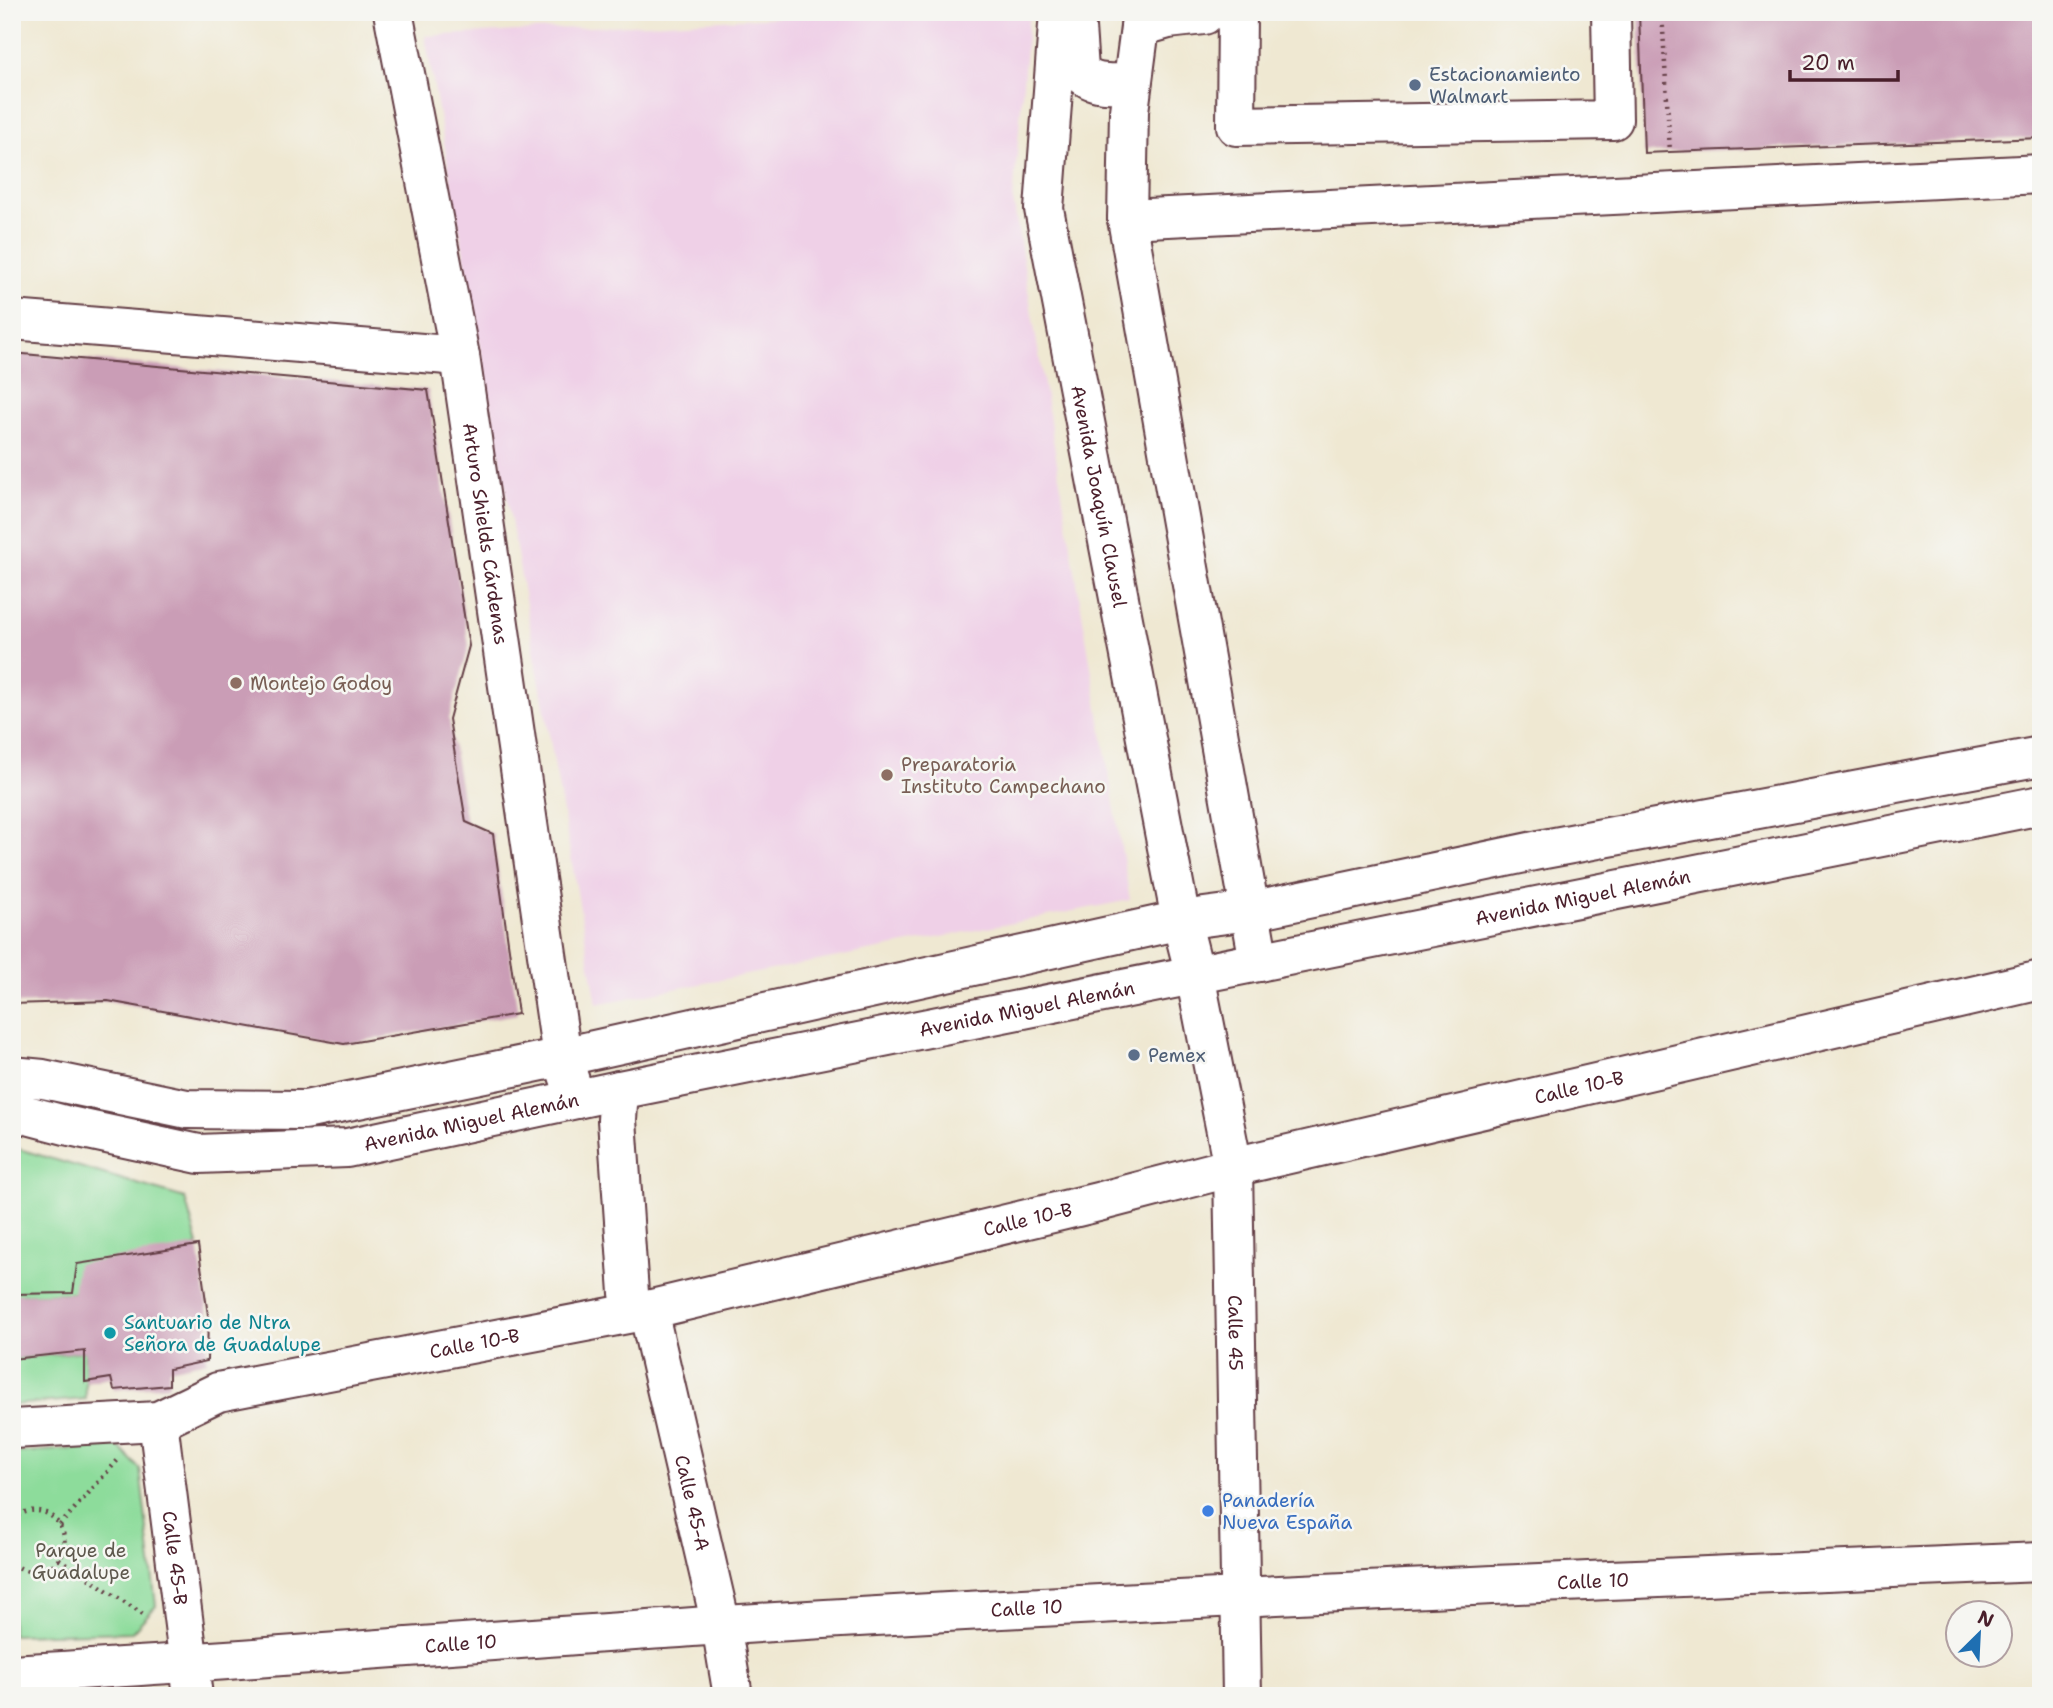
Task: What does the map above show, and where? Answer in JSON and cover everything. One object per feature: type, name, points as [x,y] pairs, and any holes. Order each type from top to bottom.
[{"type":"street","name":"Arturo Shields Cárdenas","points":[[393,12],[460,356],[562,1057],[576,1099]]},
{"type":"street","name":"Avenida Joaquín Clausel","points":[[1059,12],[1044,209],[1181,920],[1195,975]]},
{"type":"street","points":[[1068,12],[1076,27],[1079,70],[1083,76],[1093,81],[1132,83]]},
{"type":"street","points":[[1208,12],[1204,15],[1141,20],[1129,111],[1127,219],[1259,962]]},
{"type":"street","points":[[1237,12],[1236,126],[1613,120],[1611,12]]},
{"type":"street","points":[[1127,219],[2041,174]]},
{"type":"street","points":[[12,320],[460,356]]},
{"type":"street","points":[[12,1076],[43,1079],[187,1108],[305,1110],[562,1057],[1181,920],[1250,911],[1539,850],[2041,756]]},
{"type":"street","name":"Avenida Miguel Alemán","points":[[12,1111],[199,1154],[347,1148],[618,1090],[2041,805]]},
{"type":"street","name":"Calle 45","points":[[1195,975],[1233,1167],[1242,1696]]},
{"type":"street","name":"Calle 10-B","points":[[12,1429],[159,1421],[218,1392],[641,1312],[1233,1167],[2041,980]]},
{"type":"street","name":"Calle 45-A","points":[[618,1090],[618,1133],[629,1293],[641,1312],[721,1625],[733,1696]]},
{"type":"street","name":"Calle 45-B","points":[[159,1421],[192,1680]]},
{"type":"street","name":"Calle 10","points":[[12,1674],[192,1680],[721,1625],[1240,1596],[2041,1562]]},
{"type":"path","points":[[1662,12],[1670,152]]},
{"type":"path","points":[[60,1525],[125,1452]]},
{"type":"path","points":[[12,1519],[22,1512],[41,1510],[50,1514],[60,1525],[65,1539],[59,1559],[43,1571],[32,1572],[13,1564]]},
{"type":"path","points":[[59,1559],[147,1616]]},
{"type":"shaded area","points":[[873,12],[1029,12],[1013,200],[1130,900],[597,1004],[425,36]]},
{"type":"green space","points":[[12,1147],[185,1198],[198,1245],[73,1293],[12,1295]]},
{"type":"green space","points":[[85,1351],[86,1399],[12,1405],[12,1359]]},
{"type":"green space","name":"Parque de Guadalupe","points":[[118,1446],[140,1469],[156,1606],[132,1632],[12,1635],[12,1453]]},
{"type":"building","points":[[1639,12],[2041,12],[2041,138],[1644,153]]},
{"type":"building","name":"Montejo Godoy","points":[[12,353],[428,390],[469,646],[449,719],[466,822],[493,834],[518,1014],[344,1044],[108,1001],[12,1004]]},
{"type":"building","name":"Santuario de Ntra Señora de Guadalupe","points":[[198,1245],[208,1315],[207,1361],[169,1369],[169,1385],[114,1390],[111,1378],[85,1382],[85,1351],[12,1359],[12,1294],[73,1293],[77,1264]]},
{"type":"place","name":"Estacionamiento Walmart","points":[[1415,85]]},
{"type":"place","name":"Montejo Godoy","points":[[236,683]]},
{"type":"place","name":"Preparatoria Instituto Campechano","points":[[887,775]]},
{"type":"place","name":"Pemex","points":[[1134,1055]]},
{"type":"place","name":"Santuario de Ntra Señora de Guadalupe","points":[[110,1333]]},
{"type":"place","name":"Panadería Nueva España","points":[[1208,1511]]}]
